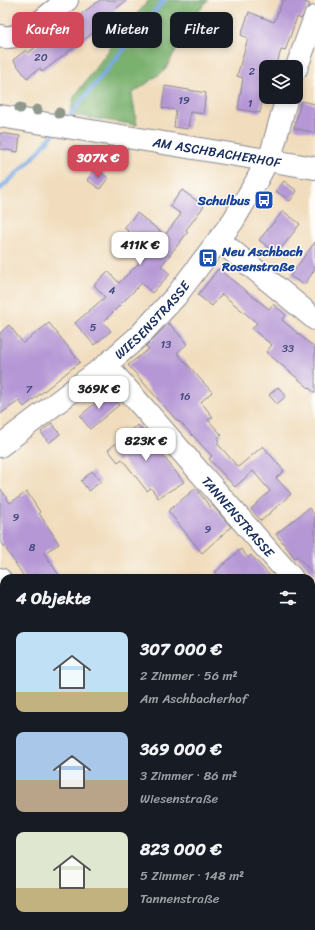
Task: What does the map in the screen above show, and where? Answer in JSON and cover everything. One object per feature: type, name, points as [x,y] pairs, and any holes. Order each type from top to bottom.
[{"type":"street","points":[[0,36],[14,37],[25,32],[67,0]]},
{"type":"street","points":[[302,60],[309,49],[315,18]]},
{"type":"street","name":"WIESENSTRASSE","points":[[0,446],[106,365],[140,335],[160,313],[219,240],[244,202],[268,160],[275,142],[285,104]]},
{"type":"street","name":"AM ASCHBACHERHOF","points":[[0,116],[315,168]]},
{"type":"street","points":[[219,240],[315,319]]},
{"type":"street","name":"TANNENSTRASSE","points":[[106,365],[289,574]]},
{"type":"green space","points":[[149,0],[208,0],[198,12],[170,12],[170,48],[177,48],[165,70],[132,94],[137,125],[70,115],[74,97],[110,48],[162,48],[162,12],[139,12]]},
{"type":"building","points":[[100,0],[127,0],[112,12],[92,12],[92,34],[84,40],[84,12]]},
{"type":"building","points":[[283,0],[299,0],[310,4],[301,19],[297,17],[285,51],[281,50],[278,60],[259,60],[259,104],[262,104],[260,113],[238,109],[243,78],[237,76],[248,38],[241,35],[249,12],[274,22]]},
{"type":"building","points":[[34,48],[73,48],[42,72],[40,68],[27,78],[13,60],[26,50],[28,53]]},
{"type":"building","points":[[165,86],[206,93],[203,114],[190,112],[188,129],[174,127],[176,110],[162,108]]},
{"type":"building","points":[[303,101],[315,104],[315,133],[294,128],[300,104],[303,104]]},
{"type":"building","points":[[0,133],[20,136],[18,152],[0,149]]},
{"type":"building","points":[[96,168],[108,178],[100,189],[87,180]]},
{"type":"building","points":[[284,181],[297,191],[290,201],[276,191]]},
{"type":"building","points":[[182,190],[204,206],[186,230],[188,232],[161,266],[170,274],[152,293],[142,283],[103,322],[111,331],[94,345],[75,323],[105,297],[94,285],[108,271],[119,283],[152,250],[124,228],[137,213],[165,235],[181,214],[170,206]]},
{"type":"building","points":[[283,211],[300,224],[277,254],[259,240]]},
{"type":"building","points":[[315,242],[315,269],[304,285],[290,276]]},
{"type":"building","points":[[218,269],[269,309],[273,304],[286,315],[282,320],[315,348],[315,393],[266,352],[272,345],[252,329],[257,323],[222,294],[212,306],[198,295]]},
{"type":"building","points":[[49,323],[80,362],[24,407],[19,401],[0,414],[0,333],[9,325],[23,343]]},
{"type":"building","points":[[169,323],[187,344],[177,353],[212,392],[201,402],[213,417],[208,420],[222,435],[217,439],[219,441],[217,443],[238,467],[263,446],[284,471],[276,478],[291,494],[261,521],[251,509],[270,491],[253,471],[235,487],[209,459],[212,456],[179,421],[178,422],[128,365],[149,349],[146,346]]},
{"type":"building","points":[[278,387],[286,396],[277,404],[269,395]]},
{"type":"building","points":[[108,392],[119,405],[90,429],[80,416]]},
{"type":"building","points":[[52,423],[60,434],[49,443],[41,432]]},
{"type":"building","points":[[138,425],[184,482],[158,498],[151,488],[147,491],[122,459],[118,462],[108,450]]},
{"type":"building","points":[[92,471],[101,481],[89,491],[81,481]]},
{"type":"building","points":[[0,488],[10,503],[27,492],[59,544],[44,553],[58,574],[22,574],[0,540]]},
{"type":"building","points":[[196,488],[210,507],[212,505],[231,527],[202,553],[168,511]]},
{"type":"building","points":[[309,508],[315,515],[315,574],[313,574],[297,556],[295,558],[276,534]]},
{"type":"building","points":[[241,549],[248,558],[251,555],[268,574],[217,574],[215,572]]},
{"type":"waterway","points":[[66,120],[164,0]]},
{"type":"waterway","points":[[0,189],[32,159],[56,131]]},
{"type":"place","name":"Schulbus","points":[[264,200]]},
{"type":"place","name":"Neu Aschbach Rosenstraße","points":[[208,258]]}]
